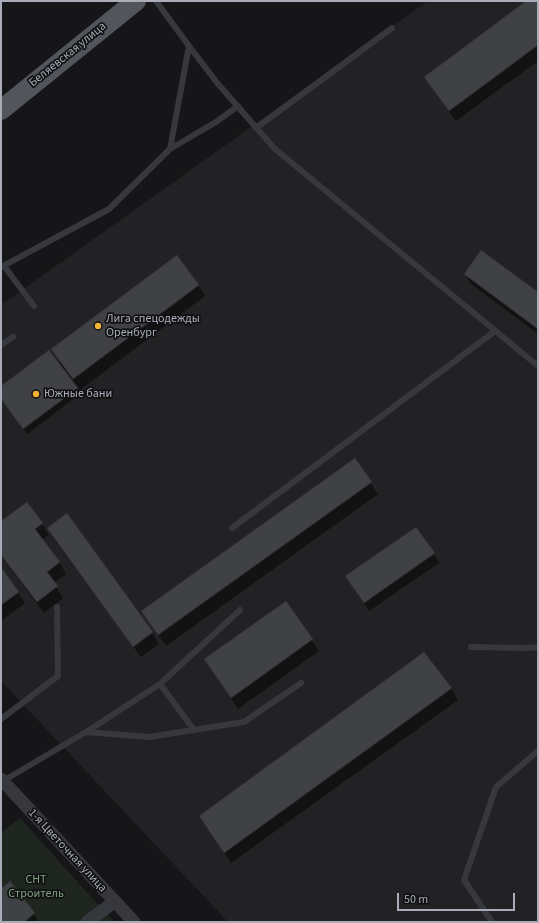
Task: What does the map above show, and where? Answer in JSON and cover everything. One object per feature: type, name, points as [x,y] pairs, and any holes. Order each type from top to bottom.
[{"type":"main road","name":"Беляевская улица","points":[[1,110],[136,1]]},
{"type":"street","name":"1-я Цветочная улица","points":[[2,780],[134,922]]},
{"type":"street","points":[[87,922],[114,902]]},
{"type":"lane","points":[[156,1],[218,84],[275,149],[538,366]]},
{"type":"lane","points":[[256,128],[392,28]]},
{"type":"lane","points":[[170,149],[189,46]]},
{"type":"lane","points":[[34,306],[2,266],[109,209],[170,149],[216,122],[238,106]]},
{"type":"lane","points":[[232,528],[495,331]]},
{"type":"lane","points":[[1,345],[13,337]]},
{"type":"lane","points":[[1,719],[58,676],[57,607]]},
{"type":"lane","points":[[2,780],[86,732],[160,684],[240,610]]},
{"type":"lane","points":[[471,647],[538,647]]},
{"type":"lane","points":[[86,732],[149,737],[244,722],[301,683]]},
{"type":"lane","points":[[160,684],[194,730]]},
{"type":"lane","points":[[492,922],[464,880],[496,788],[538,751]]},
{"type":"shaded area","points":[[428,1],[538,1],[538,922],[228,922],[1,681],[1,305]]},
{"type":"green space","name":"СНТ Строитель","points":[[20,818],[114,922],[1,922],[1,833]]},
{"type":"building","points":[[526,1],[538,1],[538,45],[449,111],[424,77]]},
{"type":"building","points":[[481,250],[538,292],[538,329],[464,274]]},
{"type":"building","points":[[177,255],[199,285],[73,379],[51,349]]},
{"type":"building","name":"Южные бани","points":[[49,350],[78,388],[23,429],[1,399],[1,386]]},
{"type":"building","points":[[355,458],[372,482],[158,635],[141,611]]},
{"type":"building","points":[[27,502],[43,523],[35,529],[60,562],[47,572],[58,586],[37,602],[1,555],[1,521]]},
{"type":"building","points":[[67,513],[153,632],[133,647],[47,528]]},
{"type":"building","points":[[416,527],[435,553],[364,603],[345,576]]},
{"type":"building","points":[[1,567],[19,592],[1,605]]},
{"type":"building","points":[[286,601],[313,639],[231,698],[204,659]]},
{"type":"building","points":[[424,652],[452,688],[224,853],[199,816]]},
{"type":"building","points":[[10,881],[35,913],[24,922],[1,922],[1,889]]},
{"type":"place","name":"Лига спецодежды Оренбург","points":[[98,326]]},
{"type":"place","name":"Южные бани","points":[[36,394]]}]
